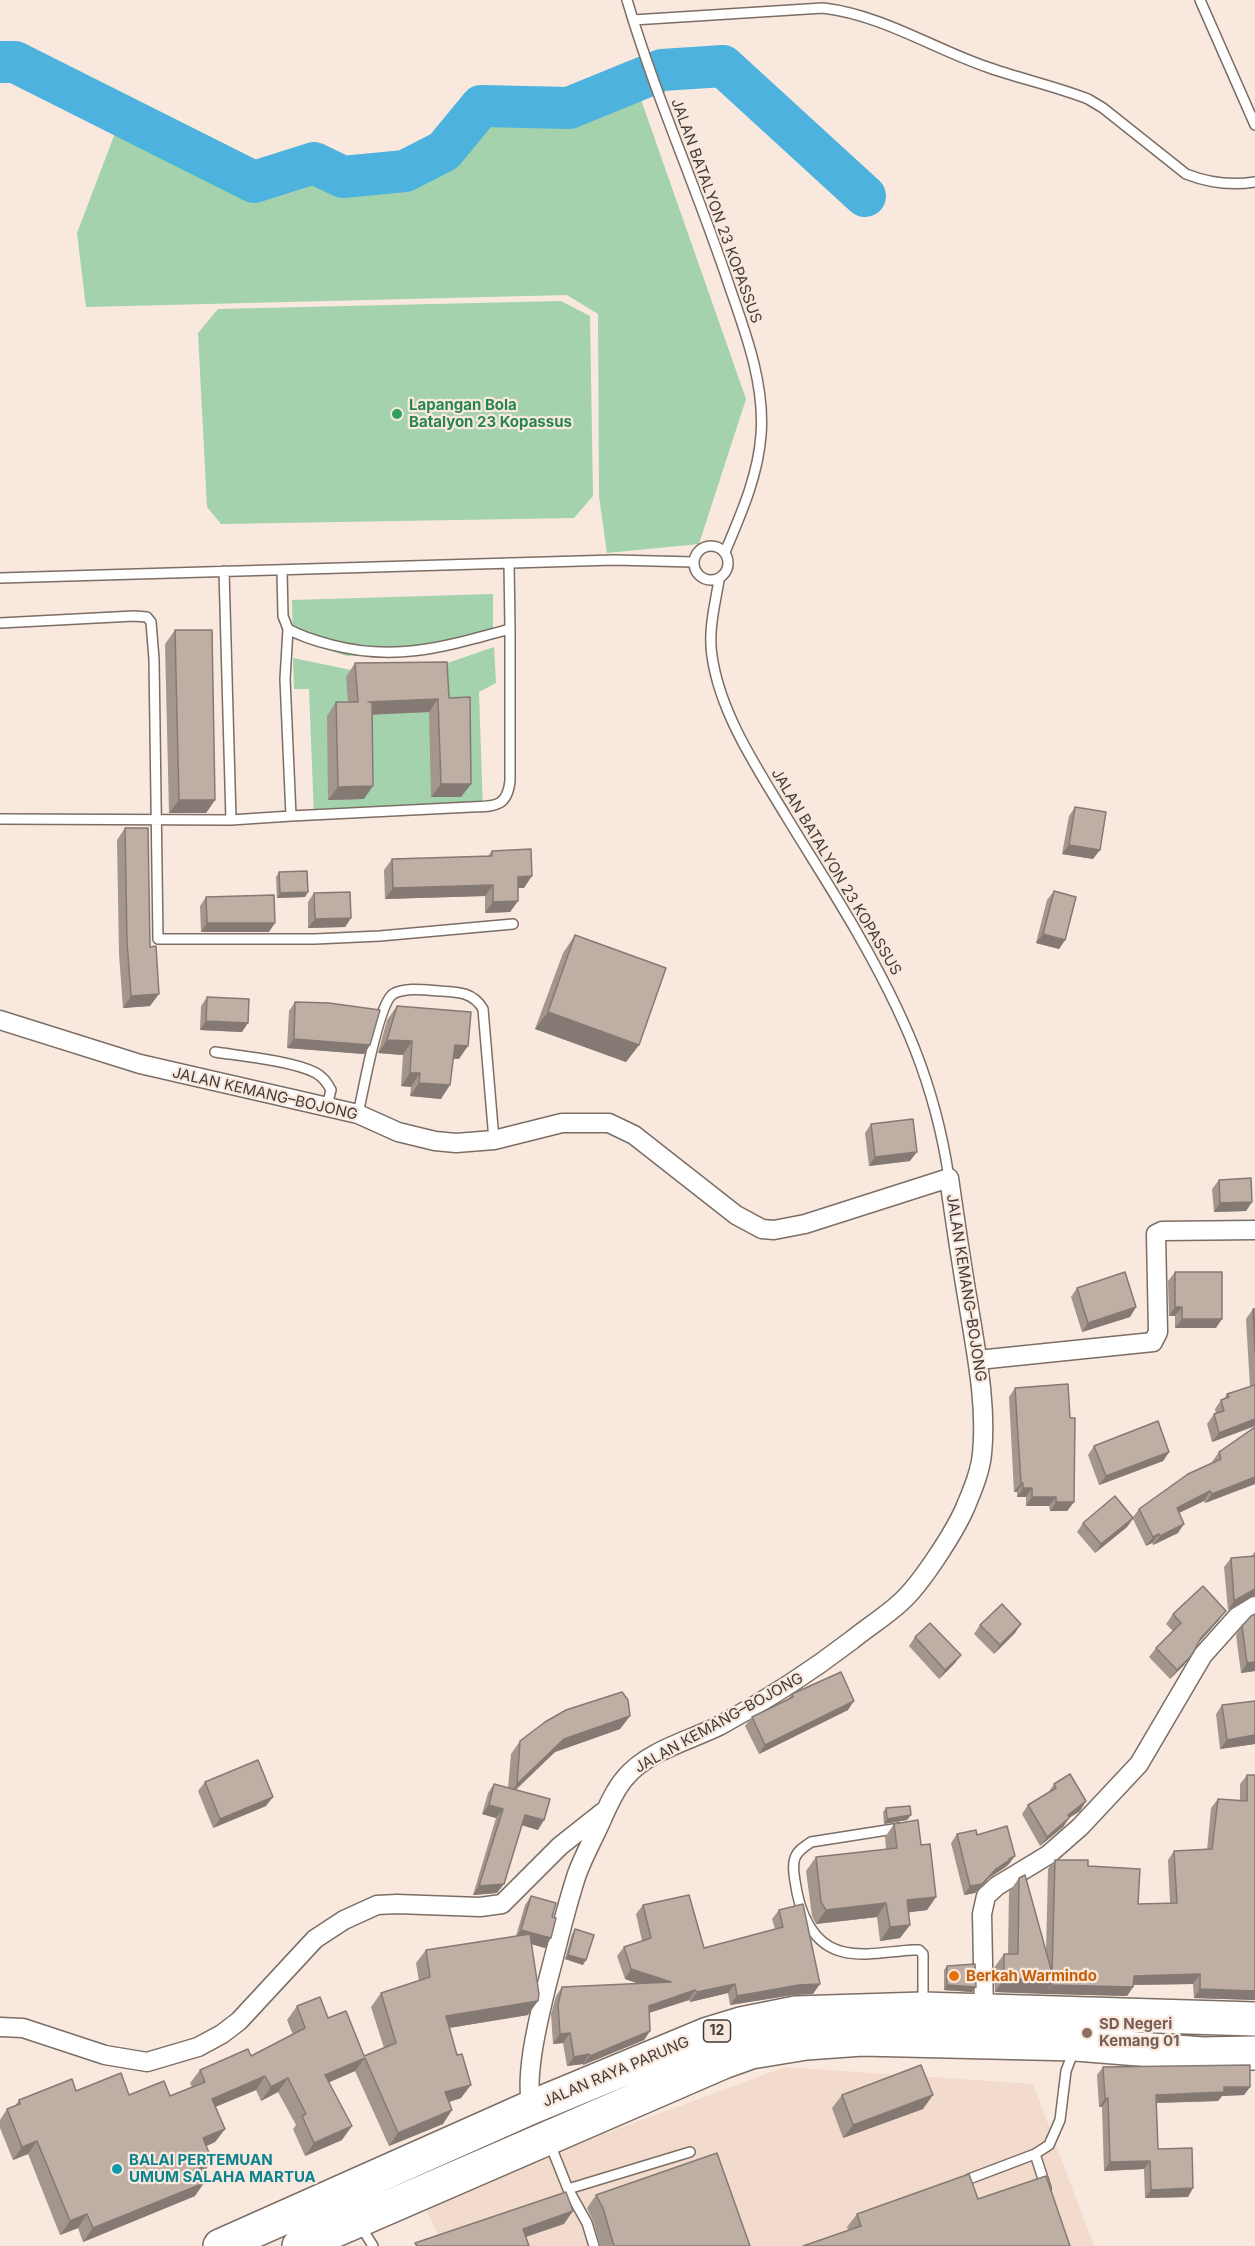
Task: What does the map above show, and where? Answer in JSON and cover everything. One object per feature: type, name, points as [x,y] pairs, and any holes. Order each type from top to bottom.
[{"type":"highway","name":"JALAN RAYA PARUNG","points":[[220,2246],[531,2107],[708,2034],[741,2024],[796,2013],[923,2009],[1255,2019]]},
{"type":"highway","name":"12","points":[[299,2246],[365,2233],[548,2138],[723,2062],[752,2052],[806,2043],[862,2039],[1076,2044],[1202,2054],[1255,2054]]},
{"type":"street","name":"JALAN KEMANG–BOJONG","points":[[0,1020],[151,1067],[358,1114],[398,1132],[425,1139],[456,1143],[494,1140],[562,1123],[609,1123],[634,1135],[736,1215],[762,1229],[789,1228],[828,1218],[949,1179],[978,1360],[983,1416],[982,1454],[979,1469],[963,1512],[918,1584],[884,1616],[825,1662],[777,1694],[641,1764],[623,1780],[578,1871],[542,2004],[529,2085],[531,2107],[548,2138]]},
{"type":"street","points":[[978,1360],[1153,1342],[1158,1332],[1156,1234],[1162,1231],[1255,1230]]},
{"type":"street","points":[[984,2011],[982,1914],[986,1896],[997,1886],[1048,1855],[1080,1827],[1139,1764],[1203,1654],[1237,1617],[1255,1606]]},
{"type":"street","points":[[0,2027],[23,2028],[105,2055],[147,2062],[198,2047],[222,2034],[239,2021],[315,1938],[344,1920],[377,1905],[480,1907],[502,1904],[560,1846],[607,1809]]},
{"type":"lane","name":"JALAN BATALYON 23 KOPASSUS","points":[[627,0],[661,102],[716,245],[752,357],[761,412],[761,434],[752,486],[725,552]]},
{"type":"lane","points":[[1200,0],[1255,125]]},
{"type":"lane","points":[[633,20],[823,8],[854,13],[896,28],[986,67],[1088,99],[1103,108],[1186,174],[1223,185],[1255,182]]},
{"type":"lane","points":[[706,546],[720,548],[725,552],[729,562],[726,572],[719,579],[712,581],[699,575],[694,562],[696,555],[706,546]]},
{"type":"lane","points":[[0,578],[614,560],[694,562]]},
{"type":"lane","points":[[0,819],[231,820],[493,806],[506,799],[510,781],[509,563]]},
{"type":"lane","points":[[224,571],[231,820]]},
{"type":"lane","points":[[282,571],[284,616],[288,629],[285,679],[291,816]]},
{"type":"lane","name":"JALAN BATALYON 23 KOPASSUS","points":[[719,579],[711,641],[712,658],[724,699],[756,767],[855,929],[904,1022],[930,1089],[943,1135],[949,1179]]},
{"type":"lane","points":[[0,623],[134,616],[142,616],[151,622],[154,659],[158,939],[347,937],[513,924]]},
{"type":"lane","points":[[288,629],[306,638],[347,649],[377,653],[429,649],[510,629]]},
{"type":"lane","points":[[358,1114],[377,1028],[392,994],[406,990],[469,994],[478,999],[483,1009],[494,1140]]},
{"type":"lane","points":[[215,1052],[272,1061],[317,1073],[328,1082],[331,1090],[327,1106]]},
{"type":"lane","points":[[911,1826],[811,1842],[802,1848],[795,1858],[794,1868],[799,1900],[805,1917],[817,1936],[828,1946],[844,1952],[862,1953],[919,1950],[922,1954],[923,2009]]},
{"type":"lane","points":[[969,2179],[1035,2154],[1049,2145],[1060,2120],[1066,2071],[1076,2044]]},
{"type":"lane","points":[[548,2138],[568,2189],[587,2223],[594,2246]]},
{"type":"lane","points":[[568,2189],[690,2152]]},
{"type":"lane","points":[[1035,2154],[1048,2195]]},
{"type":"shaded area","points":[[785,2067],[1033,2084],[1094,2246],[443,2246],[423,2201]]},
{"type":"green space","points":[[638,91],[746,399],[699,544],[607,553],[599,496],[598,314],[567,295],[86,307],[77,233],[117,128],[256,200],[315,178],[348,195],[412,183],[449,164],[485,114],[530,121],[572,117]]},
{"type":"green space","name":"Lapangan Bola Batalyon 23 Kopassus","points":[[561,301],[590,316],[593,496],[574,518],[221,524],[207,507],[198,333],[218,309]]},
{"type":"green space","points":[[493,594],[493,630],[428,651],[347,656],[293,638],[292,600]]},
{"type":"green space","points":[[494,647],[496,683],[479,692],[483,812],[314,817],[309,689],[294,689],[293,658],[356,671],[436,667]]},
{"type":"building","points":[[175,630],[212,630],[215,800],[179,800]]},
{"type":"building","points":[[447,662],[449,698],[470,697],[471,784],[441,784],[438,699],[368,702],[372,702],[373,786],[338,787],[336,702],[358,702],[355,663]]},
{"type":"building","points":[[1075,807],[1106,812],[1100,850],[1069,845]]},
{"type":"building","points":[[125,828],[148,828],[150,947],[156,946],[159,994],[131,996],[127,942]]},
{"type":"building","points":[[531,849],[532,876],[518,877],[518,901],[493,902],[493,885],[393,888],[392,859],[492,856],[492,851]]},
{"type":"building","points":[[307,871],[308,892],[280,893],[279,872]]},
{"type":"building","points":[[1054,891],[1076,897],[1065,940],[1043,934]]},
{"type":"building","points":[[350,892],[351,918],[315,919],[314,893]]},
{"type":"building","points":[[274,895],[275,923],[207,923],[206,897]]},
{"type":"building","points":[[575,935],[666,968],[639,1045],[548,1012]]},
{"type":"building","points":[[207,997],[249,999],[248,1023],[206,1021]]},
{"type":"building","points":[[295,1002],[329,1003],[380,1010],[370,1045],[294,1039]]},
{"type":"building","points":[[397,1006],[471,1012],[468,1046],[455,1045],[450,1085],[419,1083],[420,1073],[410,1073],[412,1041],[387,1040]]},
{"type":"building","points":[[913,1119],[917,1152],[875,1157],[871,1124]]},
{"type":"building","points":[[1251,1178],[1252,1202],[1220,1203],[1219,1180]]},
{"type":"building","points":[[1125,1272],[1136,1307],[1088,1323],[1077,1288]]},
{"type":"building","points":[[1175,1272],[1222,1272],[1222,1319],[1182,1319],[1182,1307],[1175,1307]]},
{"type":"building","points":[[1253,1309],[1255,1309],[1255,1351]]},
{"type":"building","points":[[1068,1384],[1070,1418],[1075,1418],[1074,1502],[1056,1502],[1056,1497],[1032,1497],[1032,1488],[1023,1488],[1023,1483],[1021,1483],[1015,1388]]},
{"type":"building","points":[[1255,1385],[1255,1419],[1219,1433],[1214,1414],[1224,1411],[1221,1400],[1229,1397],[1227,1394]]},
{"type":"building","points":[[1158,1421],[1169,1452],[1106,1476],[1094,1446]]},
{"type":"building","points":[[1255,1427],[1255,1477],[1212,1494],[1210,1491],[1177,1508],[1184,1524],[1153,1537],[1139,1509],[1188,1474],[1221,1459],[1219,1452]]},
{"type":"building","points":[[1115,1496],[1133,1518],[1101,1544],[1083,1523]]},
{"type":"building","points":[[1255,1556],[1255,1589],[1234,1601],[1231,1558]]},
{"type":"building","points":[[1203,1586],[1226,1611],[1201,1638],[1191,1656],[1177,1670],[1156,1648],[1181,1623],[1173,1614]]},
{"type":"building","points":[[1002,1604],[1021,1624],[1000,1645],[980,1625]]},
{"type":"building","points":[[1255,1614],[1255,1662],[1247,1663],[1242,1626]]},
{"type":"building","points":[[930,1623],[961,1655],[945,1670],[915,1637]]},
{"type":"building","points":[[841,1672],[854,1701],[765,1745],[752,1717],[793,1697],[792,1694]]},
{"type":"building","points":[[622,1692],[628,1700],[630,1716],[564,1739],[517,1784],[520,1741],[566,1710]]},
{"type":"building","points":[[1255,1701],[1255,1735],[1227,1740],[1222,1705]]},
{"type":"building","points":[[258,1760],[273,1797],[220,1819],[205,1782]]},
{"type":"building","points":[[1070,1774],[1086,1801],[1068,1815],[1069,1818],[1047,1837],[1028,1805],[1056,1788],[1054,1784]]},
{"type":"building","points":[[1247,1775],[1255,1775],[1255,1991],[1200,1989],[1200,1974],[1134,1976],[1133,1987],[1052,1985],[1054,1980],[1052,1972],[1055,1860],[1088,1860],[1088,1866],[1140,1869],[1138,1904],[1177,1903],[1174,1851],[1212,1849],[1218,1799],[1247,1801]]},
{"type":"building","points":[[494,1784],[550,1799],[544,1820],[525,1815],[504,1884],[479,1886],[503,1809],[489,1805]]},
{"type":"building","points":[[910,1806],[911,1815],[887,1819],[886,1808]]},
{"type":"building","points":[[918,1820],[921,1845],[930,1844],[936,1897],[907,1900],[910,1925],[890,1927],[886,1903],[826,1910],[821,1902],[816,1857],[897,1848],[894,1824]]},
{"type":"building","points":[[1007,1826],[1015,1856],[996,1869],[982,1884],[970,1886],[957,1834],[976,1830],[977,1835]]},
{"type":"building","points":[[1025,1875],[1054,1980],[1004,1979],[1004,1954],[1018,1954],[1019,1878]]},
{"type":"building","points":[[689,1895],[704,1948],[783,1927],[779,1910],[803,1904],[820,1984],[799,1985],[737,1996],[735,1984],[697,1992],[695,1990],[649,2006],[650,2031],[590,2056],[589,2054],[574,2057],[570,2033],[560,2034],[558,2005],[562,1987],[671,1982],[631,1969],[624,1947],[651,1938],[643,1905]]},
{"type":"building","points":[[531,1896],[556,1903],[552,1917],[556,1918],[551,1938],[521,1930]]},
{"type":"building","points":[[575,1929],[594,1935],[586,1960],[568,1955]]},
{"type":"building","points":[[530,1934],[539,1994],[538,2001],[446,2016],[457,2055],[462,2054],[471,2085],[445,2092],[452,2110],[398,2133],[365,2058],[325,2075],[352,2126],[314,2143],[302,2116],[306,2114],[288,2078],[271,2087],[265,2076],[212,2099],[225,2129],[203,2138],[212,2160],[198,2166],[204,2183],[93,2228],[87,2214],[70,2221],[37,2141],[22,2147],[7,2109],[20,2104],[19,2100],[72,2079],[76,2091],[121,2073],[129,2095],[164,2081],[170,2096],[205,2082],[200,2070],[248,2049],[251,2056],[305,2028],[297,2006],[320,1997],[328,2018],[346,2011],[364,2056],[396,2043],[381,1993],[430,1977],[426,1950]]},
{"type":"building","points":[[975,1964],[976,1987],[947,1985],[947,1966]]},
{"type":"building","points":[[921,2065],[933,2095],[853,2125],[842,2095]]},
{"type":"building","points":[[1250,2065],[1250,2087],[1224,2087],[1224,2092],[1156,2095],[1158,2149],[1192,2148],[1193,2188],[1151,2190],[1150,2161],[1110,2162],[1108,2098],[1105,2099],[1103,2067]]},
{"type":"building","points":[[717,2153],[750,2246],[614,2246],[603,2208],[596,2195]]},
{"type":"building","points":[[969,2174],[978,2199],[1046,2176],[1070,2246],[803,2246],[861,2226],[857,2214]]},
{"type":"building","points":[[566,2192],[573,2211],[523,2229],[529,2246],[417,2246],[415,2243]]},
{"type":"waterway","points":[[0,62],[15,62],[254,182],[314,163],[343,177],[405,171],[444,151],[481,106],[569,108],[662,70],[723,66],[865,196]]},
{"type":"place","name":"Lapangan Bola Batalyon 23 Kopassus","points":[[397,414]]},
{"type":"place","name":"Berkah Warmindo","points":[[954,1976]]},
{"type":"place","name":"SD Negeri Kemang 01","points":[[1087,2033]]},
{"type":"place","name":"BALAI PERTEMUAN UMUM SALAHA MARTUA","points":[[117,2169]]}]
